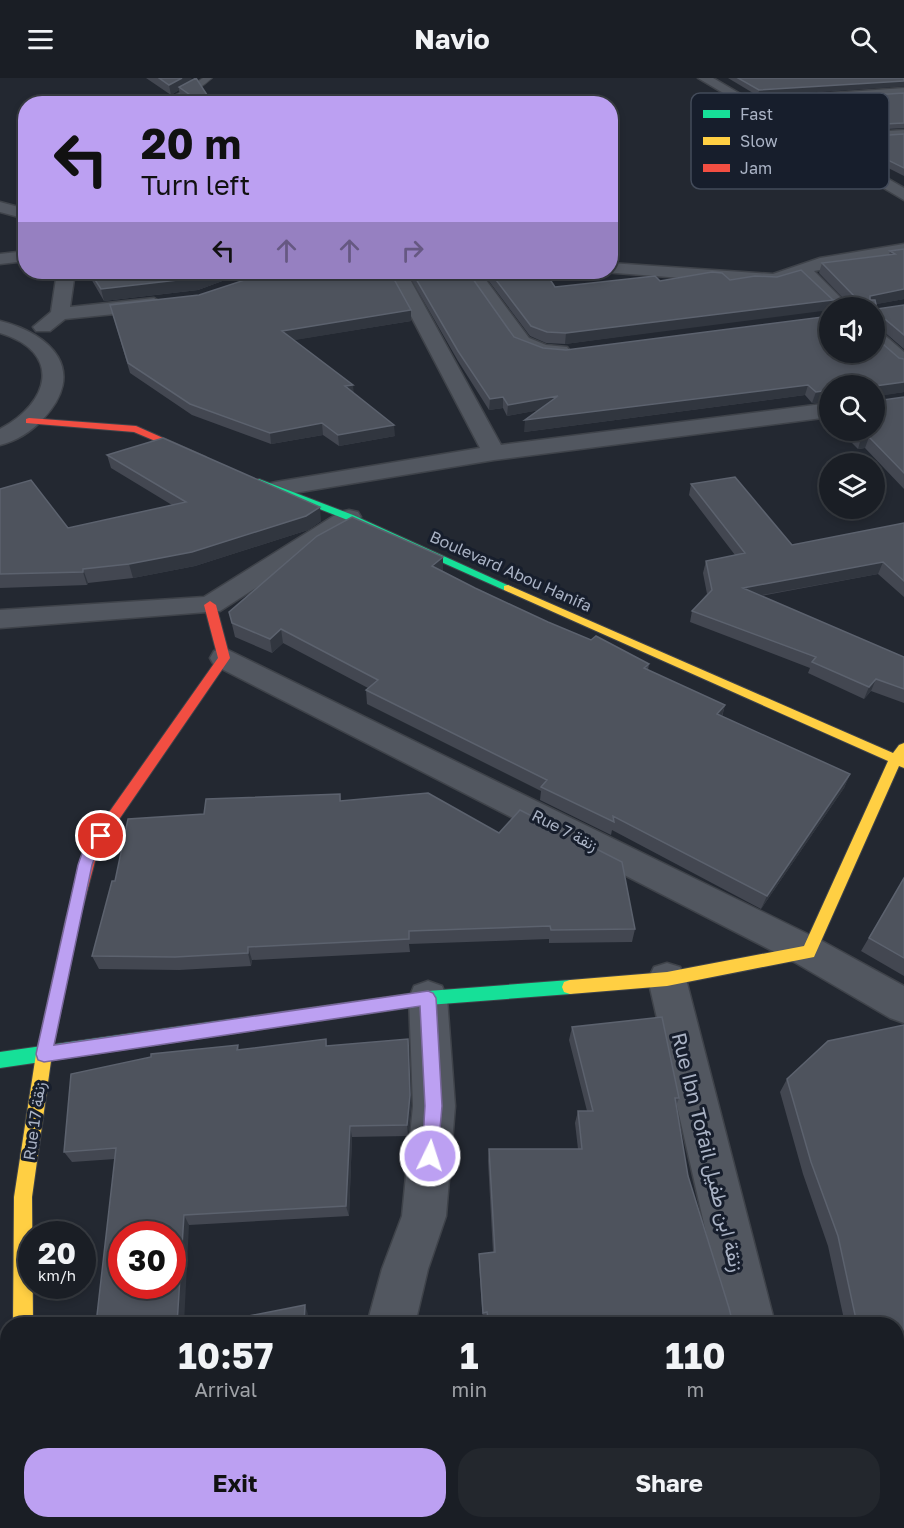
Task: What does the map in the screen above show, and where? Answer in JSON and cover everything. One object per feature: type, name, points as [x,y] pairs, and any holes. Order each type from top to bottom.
[{"type":"street","points":[[704,78],[730,93]]},
{"type":"street","points":[[880,79],[904,92]]},
{"type":"street","points":[[820,83],[838,93]]},
{"type":"street","points":[[889,93],[904,92]]},
{"type":"street","points":[[889,135],[904,134]]},
{"type":"street","points":[[889,186],[904,195]]},
{"type":"street","points":[[0,207],[18,212]]},
{"type":"street","points":[[618,269],[775,280],[820,263],[904,249]]},
{"type":"street","points":[[0,259],[18,257]]},
{"type":"street","points":[[802,270],[830,297]]},
{"type":"street","points":[[60,314],[65,279]]},
{"type":"street","points":[[402,279],[494,453]]},
{"type":"street","points":[[476,279],[522,342],[543,351],[576,350]]},
{"type":"street","points":[[30,338],[60,314],[176,301]]},
{"type":"street","points":[[0,327],[30,338],[50,356],[55,378],[43,404],[29,422],[0,438]]},
{"type":"street","points":[[885,346],[904,363]]},
{"type":"street","points":[[276,489],[494,453],[819,411]]},
{"type":"street","points":[[29,422],[136,429],[211,462]]},
{"type":"street","name":"Boulevard Abou Hanifa","points":[[243,476],[349,517],[901,757]]},
{"type":"street","points":[[0,619],[210,605],[349,517]]},
{"type":"street","points":[[210,605],[224,658]]},
{"type":"street","name":"Rue 7 زنقة","points":[[224,658],[809,952],[904,1006]]},
{"type":"street","name":"Rue 17 زنقة","points":[[23,1317],[23,1197],[44,1054],[91,849],[224,658]]},
{"type":"street","points":[[0,1060],[428,998],[667,979],[809,952],[901,757]]},
{"type":"street","name":"Rue Ibn Tofail زنقة ابن طفيل","points":[[667,979],[749,1317]]},
{"type":"street","points":[[393,1317],[425,1204],[434,1106],[428,998]]},
{"type":"lane","points":[[180,96],[208,78]]},
{"type":"building","points":[[159,78],[182,78],[169,85]]},
{"type":"building","points":[[196,78],[208,96],[192,96],[179,87]]},
{"type":"building","points":[[738,78],[904,78],[904,81],[759,90]]},
{"type":"building","points":[[904,93],[904,123],[889,124],[889,94]]},
{"type":"building","points":[[904,134],[904,168],[889,161],[889,135]]},
{"type":"building","points":[[904,249],[904,289],[870,297],[855,297],[822,263],[895,254],[890,251]]},
{"type":"building","points":[[801,270],[830,297],[819,297],[819,302],[566,333],[547,332],[531,326],[495,279],[550,279],[555,287],[655,276],[660,281],[712,272],[722,273],[730,280],[755,276],[777,277]]},
{"type":"building","points":[[95,279],[186,279],[101,289]]},
{"type":"building","points":[[248,279],[394,279],[411,310],[282,331],[353,385],[345,386],[394,425],[338,435],[322,423],[270,433],[190,404],[128,363],[110,305],[199,295]]},
{"type":"building","points":[[416,279],[473,279],[514,337],[543,348],[566,350],[819,317],[819,363],[885,363],[885,346],[899,358],[904,359],[904,382],[885,385],[885,375],[819,375],[819,392],[816,392],[808,385],[525,420],[558,396],[508,405],[503,397],[490,399],[458,351]]},
{"type":"building","points":[[904,305],[904,335],[886,320],[885,308]]},
{"type":"building","points":[[904,397],[904,473],[873,441],[885,441],[885,400]]},
{"type":"building","points":[[163,438],[320,507],[306,516],[192,552],[129,564],[83,569],[83,572],[0,574],[0,489],[31,480],[68,528],[186,502],[107,455]]},
{"type":"building","points":[[735,477],[792,545],[904,523],[904,581],[883,562],[743,588],[904,657],[904,689],[876,679],[869,687],[812,662],[816,657],[692,611],[712,590],[706,561],[745,553],[691,484]]},
{"type":"building","points":[[352,517],[443,557],[432,566],[475,588],[591,640],[596,636],[649,664],[644,668],[725,705],[717,714],[850,774],[767,896],[613,816],[614,822],[541,787],[547,780],[366,690],[378,680],[281,629],[270,639],[232,623],[229,612],[317,536]]},
{"type":"building","points":[[428,793],[499,833],[520,810],[622,862],[635,929],[551,930],[550,926],[409,931],[409,939],[248,947],[248,953],[175,957],[92,956],[112,881],[115,881],[128,819],[204,814],[206,799],[340,794],[340,801]]},
{"type":"building","points":[[904,878],[904,958],[869,938]]},
{"type":"building","points":[[662,1017],[679,1098],[675,1098],[688,1176],[731,1317],[488,1317],[487,1312],[483,1313],[479,1254],[495,1252],[489,1149],[582,1149],[578,1111],[593,1111],[572,1027]]},
{"type":"building","points":[[904,1025],[904,1317],[855,1317],[838,1236],[811,1162],[787,1079],[828,1041]]},
{"type":"building","points":[[326,1039],[326,1046],[408,1039],[410,1095],[407,1125],[350,1126],[346,1206],[184,1215],[184,1221],[108,1221],[108,1299],[179,1299],[177,1317],[97,1317],[116,1148],[64,1152],[71,1074],[151,1057],[151,1054],[238,1045],[237,1050]]},
{"type":"building","points":[[305,1305],[304,1317],[249,1316]]},
{"type":"traffic: fast","points":[[259,482],[349,517],[508,588]]},
{"type":"traffic: fast","points":[[0,1060],[428,998],[570,987]]},
{"type":"traffic: slow","points":[[508,588],[904,763]]},
{"type":"traffic: slow","points":[[570,987],[667,979],[809,952],[896,759],[904,748]]},
{"type":"traffic: slow","points":[[23,1317],[23,1197],[44,1054],[73,918]]},
{"type":"traffic: jam","points":[[29,421],[136,429],[201,457]]},
{"type":"traffic: jam","points":[[73,918],[91,849],[224,658],[210,605]]},
{"type":"route","points":[[101,836],[91,849],[85,865],[44,1054],[428,998],[434,1106],[430,1156]]}]
